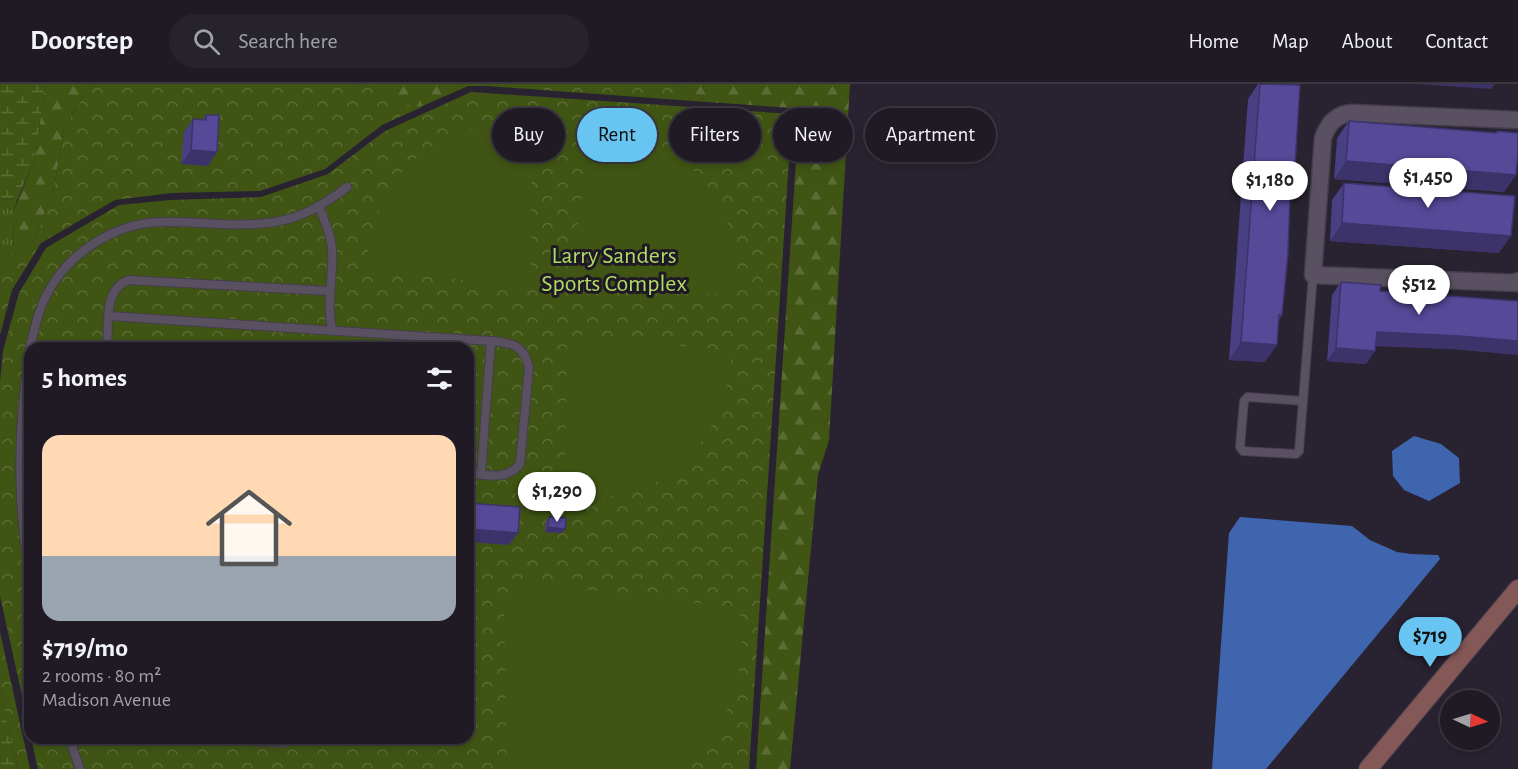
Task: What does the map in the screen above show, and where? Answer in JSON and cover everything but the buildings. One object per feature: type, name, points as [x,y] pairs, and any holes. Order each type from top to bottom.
[{"type":"main road","points":[[1368,769],[1518,588]]},
{"type":"street","points":[[1518,120],[1352,113],[1338,116],[1329,125],[1323,138],[1313,275],[1518,282]]},
{"type":"lane","points":[[32,342],[39,312],[54,283],[78,255],[94,242],[127,227],[162,222],[232,225],[275,222],[297,217],[319,206],[347,187]]},
{"type":"lane","points":[[319,206],[332,250],[329,291],[329,317],[332,330]]},
{"type":"lane","points":[[1303,401],[1248,397],[1244,401],[1240,447],[1243,450],[1296,454],[1299,451],[1303,401],[1313,275]]},
{"type":"lane","points":[[107,342],[110,300],[120,283],[129,280],[329,291]]},
{"type":"lane","points":[[109,316],[332,330],[432,342]]},
{"type":"lane","points":[[481,474],[491,341]]},
{"type":"lane","points":[[474,342],[491,341],[516,346],[523,351],[528,367],[520,465],[508,475],[474,473]]},
{"type":"lane","points":[[24,400],[20,434],[24,478]]},
{"type":"lane","points":[[71,744],[80,769]]},
{"type":"green space","points":[[0,84],[45,84],[35,159],[17,200],[0,199]]},
{"type":"green space","points":[[45,84],[91,84],[64,129],[55,182],[36,238],[14,253],[13,212],[35,159]]},
{"type":"green space","points":[[91,84],[355,84],[371,87],[393,102],[422,107],[382,125],[325,169],[260,191],[171,193],[115,200],[41,243],[12,290],[0,335],[0,262],[36,238],[55,182],[64,129]]},
{"type":"green space","points":[[355,84],[492,84],[468,86],[418,108],[393,102],[371,87]]},
{"type":"green space","points":[[492,84],[676,84],[707,102],[486,86]]},
{"type":"green space","points":[[676,84],[850,84],[849,108],[792,108],[707,102]]},
{"type":"green space","name":"Larry Sanders Sports Complex","points":[[471,92],[704,108],[669,108],[669,162],[761,162],[761,112],[773,113],[773,162],[789,162],[749,769],[38,769],[32,744],[474,744],[474,342],[24,342],[24,705],[0,596],[0,382],[3,351],[19,293],[46,248],[119,205],[171,200],[261,197],[328,174],[385,131]]},
{"type":"green space","points":[[492,125],[492,162],[532,162],[531,275],[517,286],[366,269],[379,211],[391,187],[427,150],[451,136]]},
{"type":"green space","points":[[657,145],[669,152],[669,162],[683,162],[695,172],[709,189],[729,227],[734,248],[736,295],[583,291],[572,279],[586,162],[657,162]]},
{"type":"green space","points":[[796,162],[845,162],[829,440],[818,475],[790,769],[756,769]]},
{"type":"green space","points":[[0,199],[17,200],[13,212],[14,253],[0,262]]},
{"type":"green space","points":[[580,335],[731,351],[725,393],[707,433],[695,451],[662,479],[643,488],[614,496],[565,498],[567,345]]},
{"type":"green space","points":[[522,582],[740,608],[742,653],[734,689],[716,733],[687,769],[507,769],[504,597]]},
{"type":"green space","points":[[0,632],[30,769],[18,769],[0,690]]},
{"type":"green space","points":[[0,690],[18,769],[0,769]]},
{"type":"water","points":[[1414,436],[1441,444],[1459,458],[1460,483],[1429,501],[1404,490],[1393,476],[1392,451]]},
{"type":"water","points":[[1240,517],[1352,526],[1370,540],[1397,552],[1438,555],[1440,559],[1266,769],[1212,769],[1229,533]]}]
